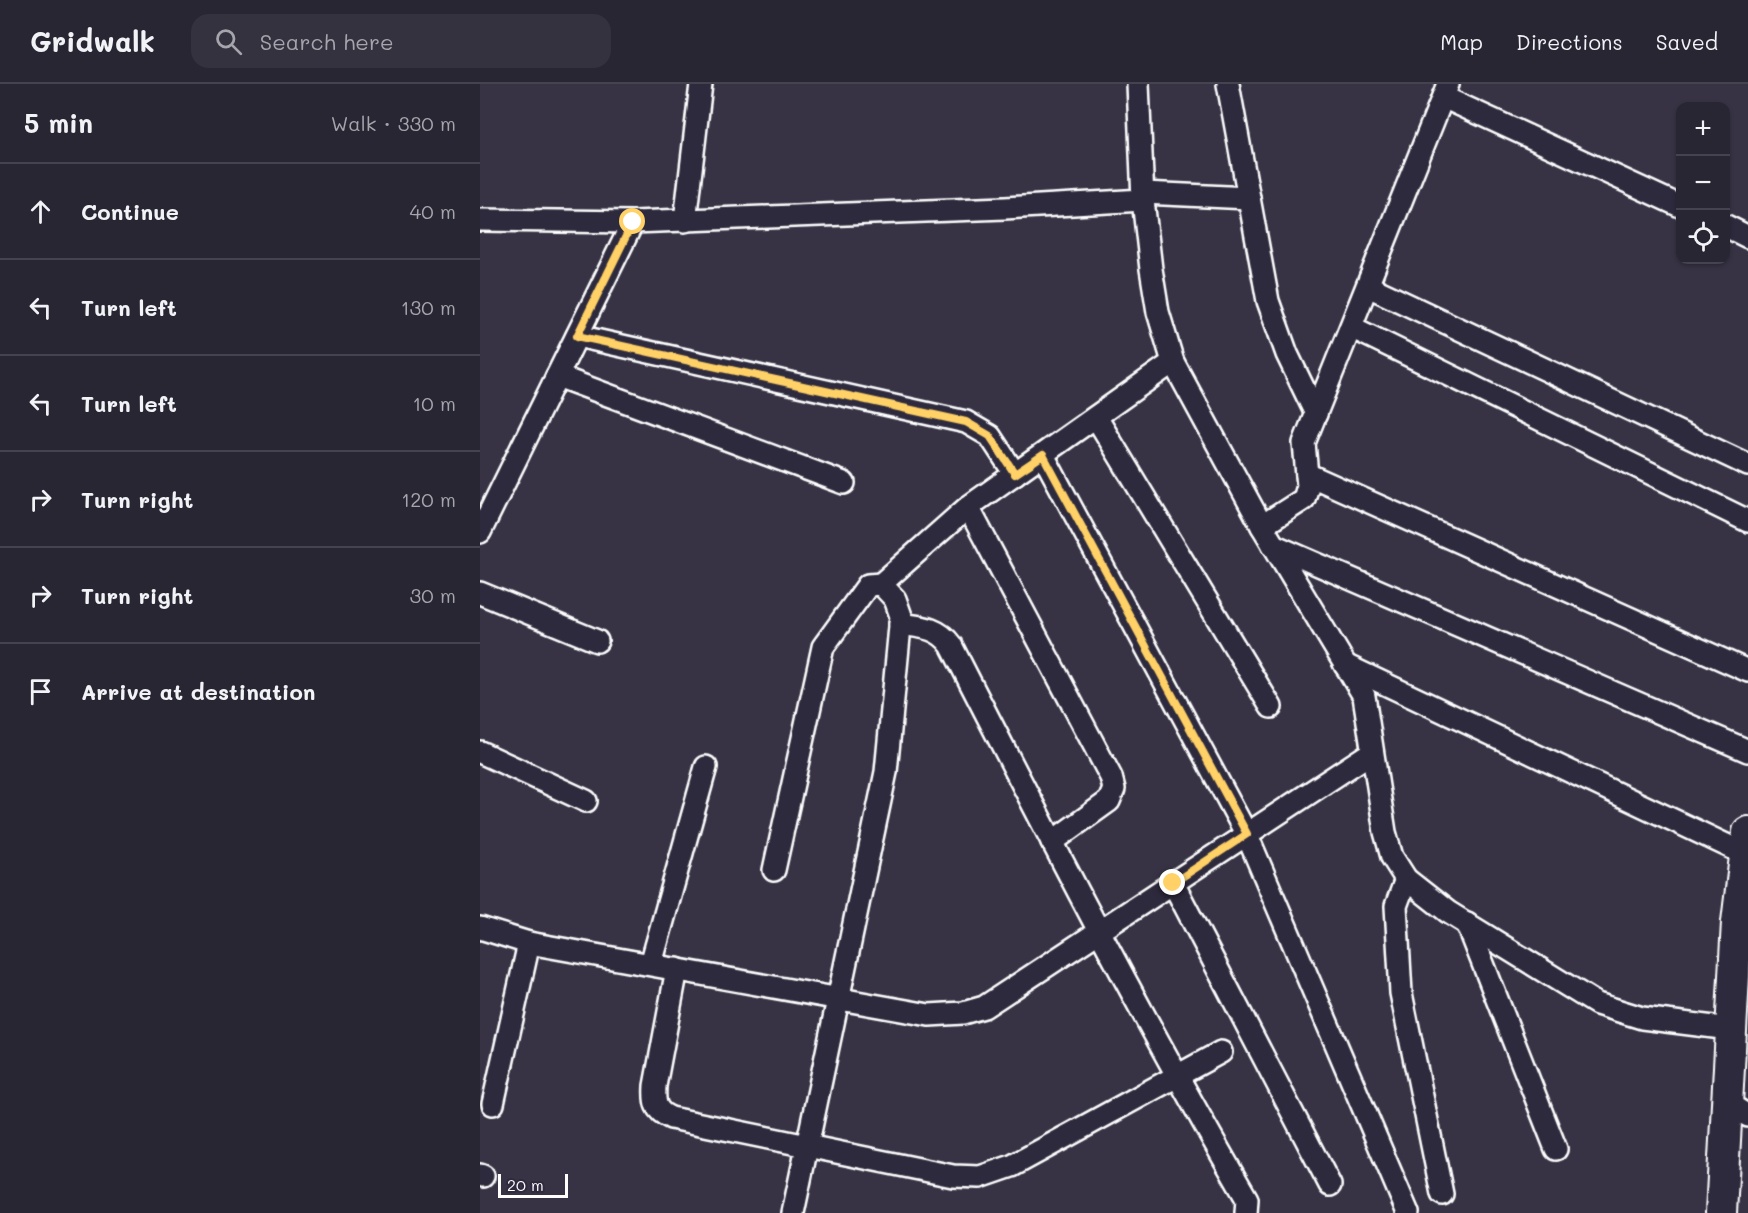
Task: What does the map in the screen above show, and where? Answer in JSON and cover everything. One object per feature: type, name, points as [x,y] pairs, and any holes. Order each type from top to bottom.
[{"type":"street","points":[[685,221],[701,84]]},
{"type":"street","points":[[1138,84],[1143,197],[1158,312],[1173,362],[1262,526],[1364,696],[1385,832],[1392,857],[1406,879],[1467,923],[1597,1004],[1642,1018],[1730,1029]]},
{"type":"street","points":[[1228,84],[1268,301],[1287,354],[1316,414]]},
{"type":"street","points":[[1262,526],[1304,500],[1308,486],[1304,443],[1445,90],[1676,204]]},
{"type":"street","points":[[481,221],[685,221],[1143,197],[1249,198]]},
{"type":"street","points":[[480,532],[633,222]]},
{"type":"street","points":[[1730,228],[1748,237]]},
{"type":"street","points":[[1368,286],[1748,465]]},
{"type":"street","points":[[1351,327],[1748,521]]},
{"type":"street","points":[[577,336],[966,422],[990,436],[1015,474]]},
{"type":"street","points":[[774,870],[824,647],[868,585],[881,584],[968,507],[1173,362]]},
{"type":"street","points":[[557,376],[844,483]]},
{"type":"street","points":[[1096,417],[1271,707]]},
{"type":"street","points":[[1043,455],[1247,834],[1408,1213]]},
{"type":"street","points":[[1307,474],[1748,671]]},
{"type":"street","points":[[968,507],[1111,777],[1114,789],[1109,801],[1052,842]]},
{"type":"street","points":[[1273,545],[1748,752]]},
{"type":"street","points":[[793,1213],[886,772],[900,624],[899,606],[881,584]]},
{"type":"street","points":[[480,593],[597,641]]},
{"type":"street","points":[[900,624],[934,629],[951,645],[1098,932],[1176,1077],[1247,1199],[1246,1213]]},
{"type":"street","points":[[1345,665],[1747,843],[1730,1029],[1737,1109],[1721,1213]]},
{"type":"street","points":[[480,752],[586,801]]},
{"type":"street","points":[[480,928],[529,944],[929,1015],[963,1013],[984,1007],[1372,752]]},
{"type":"street","points":[[651,964],[706,767]]},
{"type":"street","points":[[1406,879],[1396,906],[1401,993],[1442,1194]]},
{"type":"street","points":[[1173,883],[1330,1185]]},
{"type":"street","points":[[1467,923],[1556,1149]]},
{"type":"street","points":[[493,1104],[529,944]]},
{"type":"street","points":[[678,969],[655,1086],[654,1103],[660,1113],[671,1118],[953,1176],[980,1177],[1012,1166],[1221,1052]]},
{"type":"route","points":[[633,222],[577,336],[966,422],[990,436],[1015,474],[1043,455],[1247,834],[1173,883]]}]
